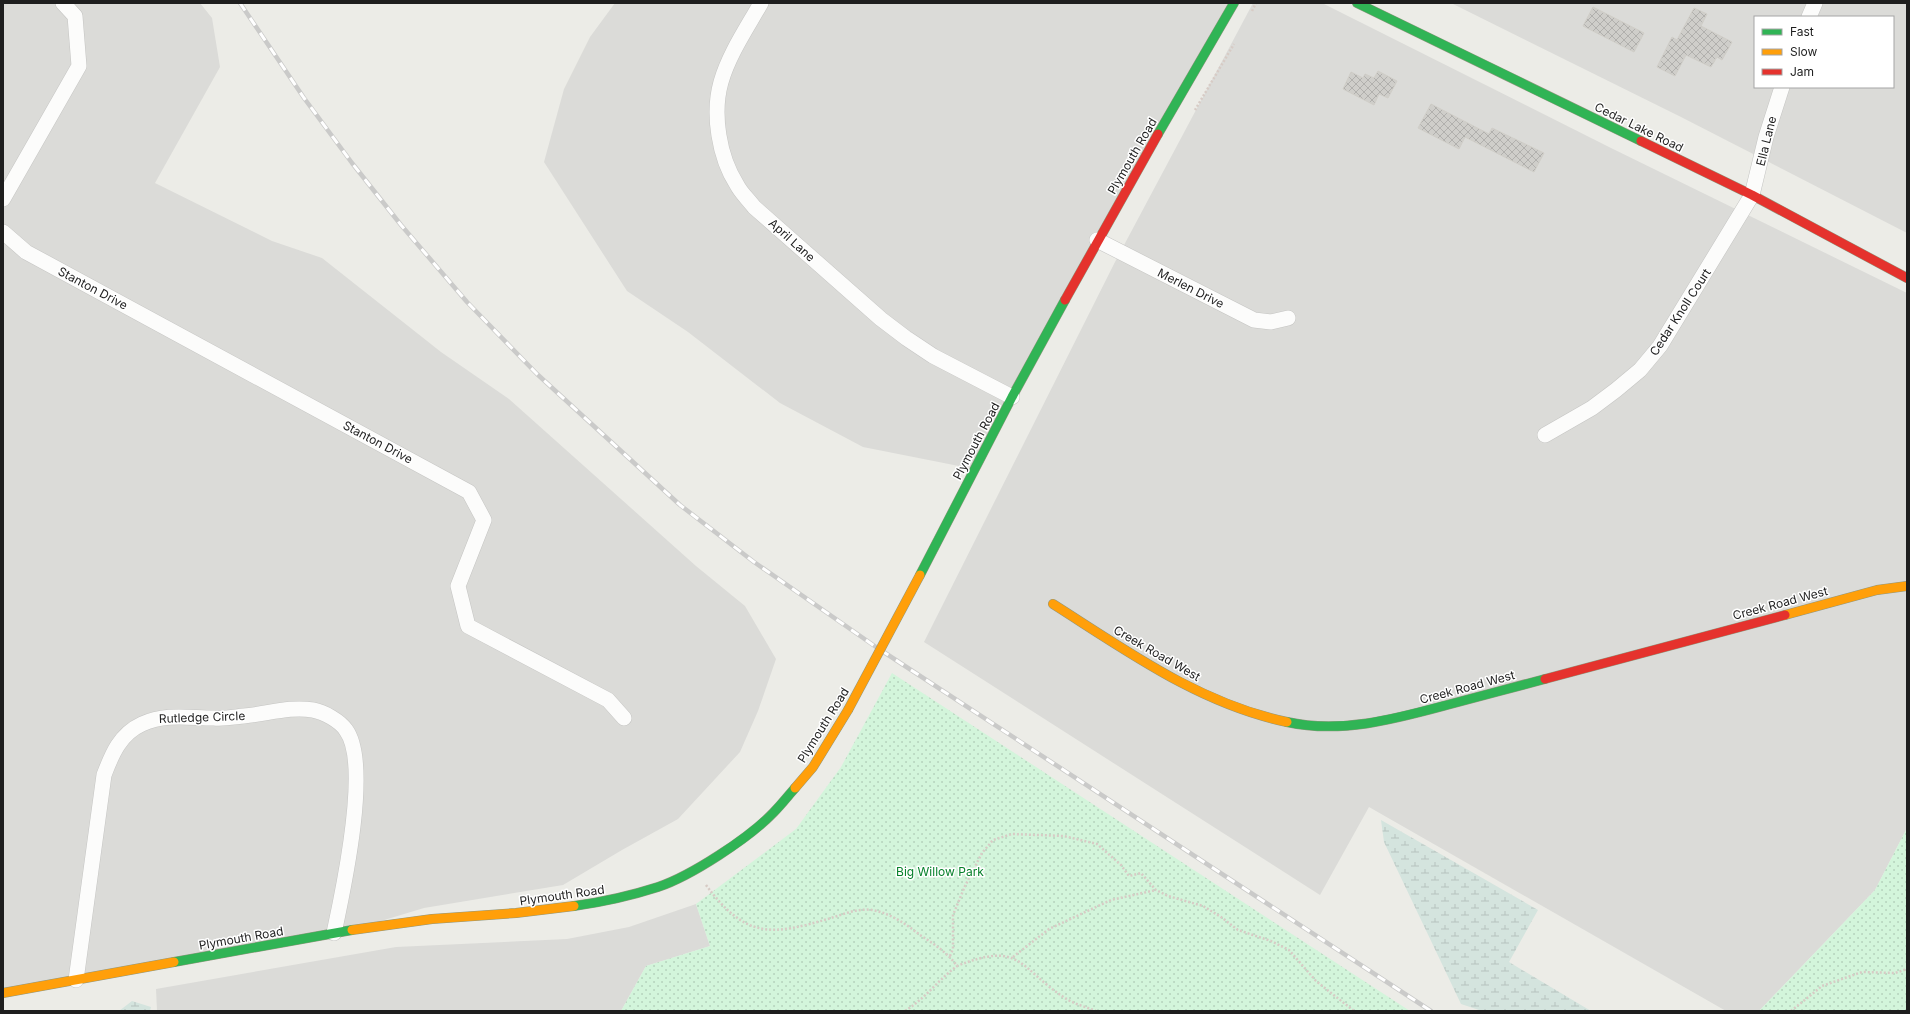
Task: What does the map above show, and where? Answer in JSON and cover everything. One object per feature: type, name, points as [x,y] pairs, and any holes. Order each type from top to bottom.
[{"type":"main road","name":"Plymouth Road","points":[[3,993],[334,933],[432,919],[516,913],[605,902],[659,887],[696,869],[735,844],[772,814],[813,767],[848,710],[1012,397],[1097,240],[1234,3]]},
{"type":"main road","name":"Cedar Lake Road","points":[[1357,3],[1752,195],[1907,278]]},
{"type":"main road","name":"Creek Road West","points":[[1053,604],[1166,675],[1213,699],[1257,715],[1299,725],[1343,727],[1395,719],[1876,590],[1907,586]]},
{"type":"street","points":[[3,199],[79,66],[75,16],[63,3]]},
{"type":"street","name":"April Lane","points":[[761,3],[731,58],[721,82],[717,109],[720,136],[726,162],[737,186],[754,206],[881,319],[933,356],[1012,397]]},
{"type":"street","points":[[1809,16],[1815,3]]},
{"type":"street","name":"Ella Lane","points":[[1752,195],[1766,137],[1782,88]]},
{"type":"street","name":"Cedar Knoll Court","points":[[1545,435],[1592,408],[1640,370],[1660,346],[1677,320],[1752,195]]},
{"type":"street","name":"Stanton Drive","points":[[3,232],[26,252],[469,492],[484,520],[458,586],[468,626],[608,700],[624,718]]},
{"type":"street","name":"Merlen Drive","points":[[1097,240],[1254,320],[1271,322],[1288,318]]},
{"type":"street","name":"Rutledge Circle","points":[[76,980],[104,775],[111,756],[123,737],[141,724],[160,717],[183,716],[215,718],[248,716],[296,708],[315,710],[332,718],[346,730],[354,747],[357,767],[350,856],[334,933]]},
{"type":"path","points":[[1249,16],[1256,3]]},
{"type":"path","points":[[1192,116],[1234,43]]},
{"type":"path","points":[[950,956],[953,949],[953,915],[965,886],[982,853],[993,840],[1012,834],[1064,836],[1097,844],[1121,865],[1129,876],[1141,873],[1156,890],[1168,896],[1203,906],[1238,930],[1271,941],[1289,950],[1316,981],[1354,1011]]},
{"type":"path","points":[[706,886],[720,904],[732,915],[753,927],[777,930],[796,928],[857,910],[872,910],[903,922],[950,956],[957,966]]},
{"type":"path","points":[[1013,958],[1050,929],[1104,903],[1111,900],[1156,890]]},
{"type":"path","points":[[905,1011],[924,999],[945,975],[957,966],[990,956],[1013,958],[1025,964],[1066,999],[1096,1011]]},
{"type":"path","points":[[1791,1011],[1822,986],[1862,972],[1895,973],[1907,969]]},
{"type":"shaded area","points":[[3,3],[200,3],[212,18],[220,67],[155,183],[272,241],[322,258],[441,352],[509,399],[696,566],[745,606],[776,659],[758,711],[740,752],[678,819],[563,885],[424,908],[341,933],[3,993]]},
{"type":"shaded area","points":[[615,3],[1235,3],[974,469],[863,447],[780,403],[688,332],[627,291],[544,162],[564,89],[590,37]]},
{"type":"shaded area","points":[[1253,3],[1322,3],[1611,148],[1907,293],[1907,828],[1875,890],[1759,1011],[1726,1011],[1369,807],[1320,895],[924,642],[1115,262]]},
{"type":"shaded area","points":[[1451,3],[1907,3],[1907,233],[1681,117]]},
{"type":"shaded area","points":[[696,904],[710,946],[646,966],[621,1011],[157,1011],[156,989],[396,947],[567,939],[629,927]]},
{"type":"green space","name":"Big Willow Park","points":[[892,673],[1410,1011],[621,1011],[646,966],[710,946],[696,904],[796,829],[841,767]]},
{"type":"green space","points":[[1381,820],[1538,910],[1509,962],[1591,1011],[1482,1011],[1461,1004],[1384,842]]},
{"type":"green space","points":[[1907,828],[1907,1011],[1759,1011],[1875,890]]},
{"type":"green space","points":[[132,1001],[151,1007],[150,1011],[119,1011]]},
{"type":"building","points":[[1593,7],[1644,33],[1634,52],[1583,26]]},
{"type":"building","points":[[1694,8],[1707,14],[1701,26],[1732,42],[1722,60],[1717,57],[1711,67],[1686,55],[1675,76],[1657,67],[1672,37],[1677,40]]},
{"type":"building","points":[[1378,71],[1397,81],[1388,98],[1379,94],[1374,105],[1343,89],[1351,72],[1363,78],[1365,74],[1374,78]]},
{"type":"building","points":[[1431,104],[1489,134],[1492,128],[1544,153],[1534,172],[1465,137],[1459,149],[1418,128]]},
{"type":"railway","points":[[240,3],[304,98],[352,163],[401,225],[467,302],[537,374],[680,505],[754,562],[876,647],[1431,1011]]},
{"type":"traffic: fast","points":[[1158,134],[1234,3]]},
{"type":"traffic: fast","points":[[1357,3],[1641,141]]},
{"type":"traffic: fast","points":[[920,575],[1012,397],[1065,300]]},
{"type":"traffic: fast","points":[[1287,722],[1307,725],[1348,726],[1388,720],[1545,679]]},
{"type":"traffic: fast","points":[[574,906],[606,901],[637,893],[658,887],[687,874],[750,834],[782,804],[795,788]]},
{"type":"traffic: fast","points":[[174,962],[352,930]]},
{"type":"traffic: slow","points":[[848,710],[920,575]]},
{"type":"traffic: slow","points":[[1785,615],[1877,590],[1907,586]]},
{"type":"traffic: slow","points":[[1053,604],[1165,674],[1194,689],[1224,703],[1255,714],[1287,722]]},
{"type":"traffic: slow","points":[[795,788],[813,767],[848,710]]},
{"type":"traffic: slow","points":[[352,930],[432,919],[516,913],[574,906]]},
{"type":"traffic: slow","points":[[3,993],[174,962]]},
{"type":"traffic: jam","points":[[1065,300],[1158,134]]},
{"type":"traffic: jam","points":[[1641,141],[1752,195],[1907,278]]},
{"type":"traffic: jam","points":[[1545,679],[1785,615]]}]
